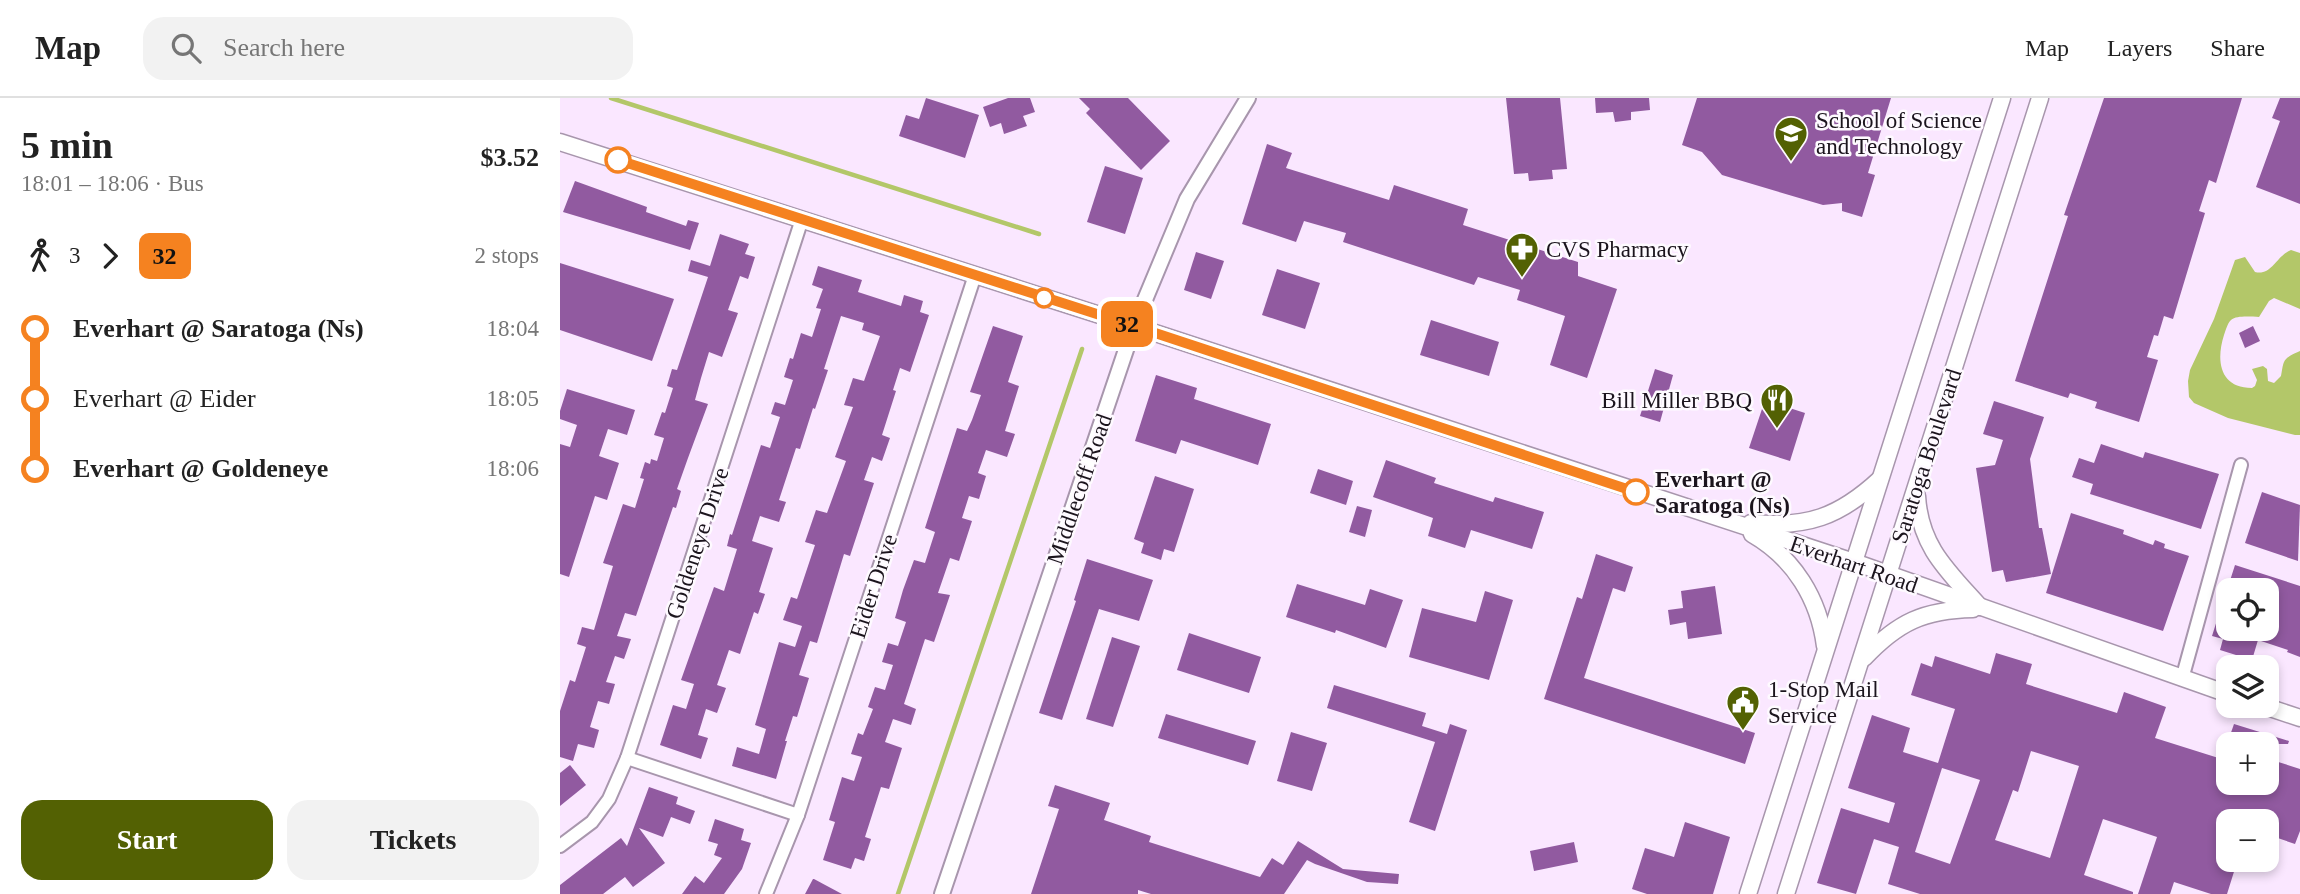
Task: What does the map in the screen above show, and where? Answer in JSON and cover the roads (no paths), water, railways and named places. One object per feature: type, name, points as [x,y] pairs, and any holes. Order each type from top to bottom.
[{"type":"main road","name":"Saratoga Boulevard","points":[[1748,894],[2002,98]]},
{"type":"main road","name":"Saratoga Boulevard","points":[[1786,894],[2040,98]]},
{"type":"main road","name":"Everhart Road","points":[[560,142],[1134,326],[1854,562],[2216,690]]},
{"type":"main road","points":[[1728,521],[1789,524],[1819,520],[1844,508],[1881,477]]},
{"type":"main road","points":[[1916,487],[1921,527],[1931,550],[1982,609]]},
{"type":"main road","points":[[1728,521],[1760,539],[1787,562],[1807,587],[1819,617],[1825,649]]},
{"type":"main road","points":[[1860,663],[1883,638],[1910,621],[1938,611],[1982,609]]},
{"type":"main road","points":[[2279,711],[2300,718]]},
{"type":"street","name":"Middlecoff Road","points":[[942,894],[1134,326],[1186,199],[1248,98]]},
{"type":"street","name":"Goldeneye Drive","points":[[560,846],[592,822],[609,799],[627,758],[802,219]]},
{"type":"street","name":"Eider Drive","points":[[766,894],[798,815],[975,275]]},
{"type":"street","points":[[2182,679],[2241,465]]},
{"type":"street","points":[[627,758],[798,815]]},
{"type":"waterway","points":[[611,98],[1039,234]]},
{"type":"waterway","points":[[898,894],[1082,349]]},
{"type":"place","name":"School of Science and Technology","points":[[1791,163]]},
{"type":"place","name":"CVS Pharmacy","points":[[1522,279]]},
{"type":"place","name":"Bill Miller BBQ","points":[[1777,430]]},
{"type":"place","name":"Everhart @ Saratoga (Ns)","points":[[1636,492]]},
{"type":"place","name":"1-Stop Mail Service","points":[[1743,732]]}]
